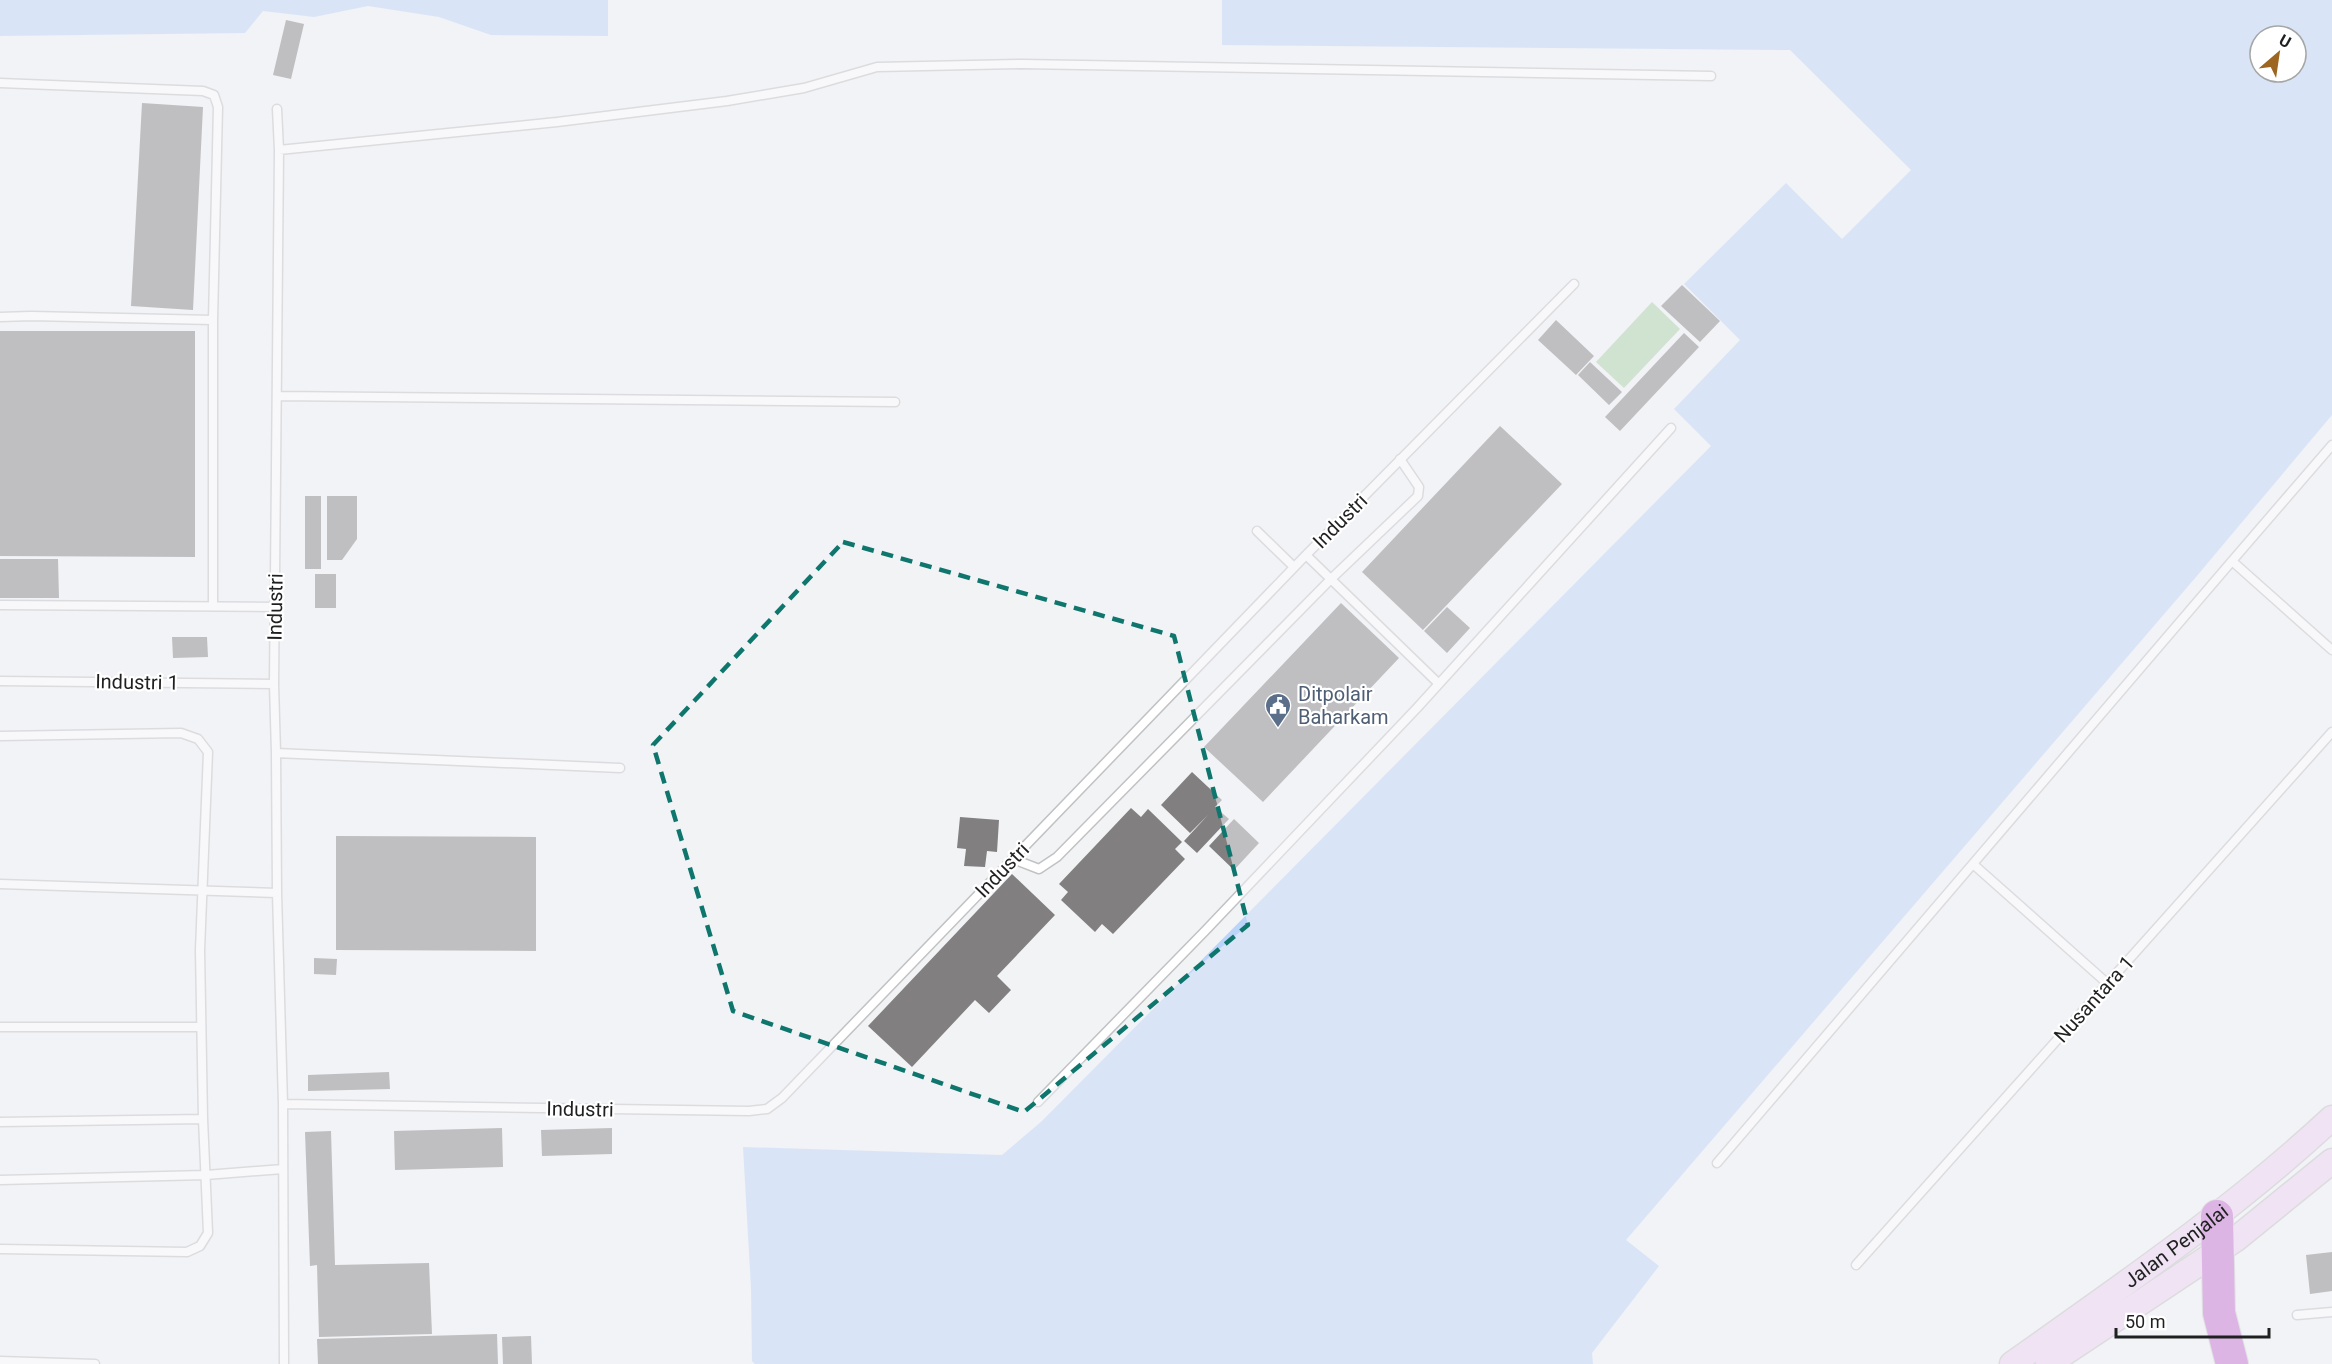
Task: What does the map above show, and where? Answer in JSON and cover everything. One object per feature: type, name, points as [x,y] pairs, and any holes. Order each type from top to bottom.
[{"type":"highway","points":[[2217,1216],[2219,1313],[2232,1364]]},
{"type":"street","name":"Jalan Penjalai","points":[[2012,1364],[2217,1216],[2332,1118]]},
{"type":"street","name":"Jalan Penjalai","points":[[2048,1364],[2217,1252],[2332,1161]]},
{"type":"lane","points":[[279,150],[557,122],[727,101],[804,88],[877,67],[1022,64],[1712,76]]},
{"type":"lane","points":[[0,83],[203,91],[214,95],[218,107],[213,320],[213,606]]},
{"type":"lane","name":"Industri","points":[[277,109],[279,150],[273,684],[284,1104],[284,1364]]},
{"type":"lane","name":"Industri","points":[[284,1104],[749,1111],[767,1109],[782,1098],[1294,567],[1574,284]]},
{"type":"lane","points":[[0,317],[213,320]]},
{"type":"lane","points":[[277,396],[895,402]]},
{"type":"lane","points":[[1038,1102],[1205,931],[1438,683],[1671,428]]},
{"type":"lane","points":[[1717,1163],[2332,445]]},
{"type":"lane","points":[[1013,859],[1039,869],[1057,857],[1331,579],[1418,496],[1419,487],[1400,459]]},
{"type":"lane","points":[[1257,531],[1294,567]]},
{"type":"lane","points":[[1306,555],[1438,683]]},
{"type":"lane","points":[[2232,561],[2332,650]]},
{"type":"lane","points":[[0,605],[275,607]]},
{"type":"lane","name":"Industri 1","points":[[0,681],[273,684]]},
{"type":"lane","name":"Nusantara 1","points":[[1857,1265],[2332,732]]},
{"type":"lane","points":[[0,736],[181,733],[198,739],[208,752],[201,890],[200,1028],[208,1233],[200,1246],[187,1252],[0,1249]]},
{"type":"lane","points":[[276,753],[620,768]]},
{"type":"lane","points":[[1973,864],[2108,984]]},
{"type":"lane","points":[[0,884],[277,893]]},
{"type":"lane","points":[[0,1027],[200,1028]]},
{"type":"lane","points":[[0,1122],[203,1119]]},
{"type":"lane","points":[[0,1180],[206,1174],[284,1169]]},
{"type":"lane","points":[[2297,1315],[2332,1312]]},
{"type":"lane","points":[[0,1361],[95,1364]]},
{"type":"highlighted area","points":[[843,542],[1174,636],[1248,925],[1024,1112],[733,1011],[653,745]]},
{"type":"green space","points":[[1652,302],[1680,329],[1624,388],[1596,362]]},
{"type":"water","points":[[0,0],[608,0],[608,36],[491,35],[439,17],[368,6],[314,17],[263,11],[245,33],[0,36]]},
{"type":"water","points":[[1222,0],[2332,0],[2332,415],[2196,577],[1626,1240],[1659,1266],[1592,1353],[1593,1364],[755,1364],[752,1361],[751,1288],[743,1147],[1002,1155],[1042,1121],[1711,446],[1674,409],[1740,340],[1684,284],[1786,183],[1842,239],[1911,170],[1790,50],[1222,45]]},
{"type":"building","points":[[286,20],[304,24],[291,79],[273,75]]},
{"type":"building","points":[[142,103],[203,107],[193,310],[131,306]]},
{"type":"building","points":[[1682,285],[1720,321],[1700,342],[1661,306]]},
{"type":"building","points":[[1556,320],[1594,356],[1576,375],[1538,340]]},
{"type":"building","points":[[0,331],[195,331],[195,557],[0,556]]},
{"type":"building","points":[[1684,333],[1699,347],[1620,431],[1605,417]]},
{"type":"building","points":[[1590,362],[1622,392],[1609,405],[1578,375]]},
{"type":"building","points":[[1500,426],[1562,484],[1423,630],[1362,572]]},
{"type":"building","points":[[305,496],[321,496],[321,569],[305,569]]},
{"type":"building","points":[[327,496],[357,496],[357,539],[342,560],[327,560]]},
{"type":"building","points":[[0,559],[58,559],[59,598],[0,598]]},
{"type":"building","points":[[315,574],[336,574],[336,608],[315,608]]},
{"type":"building","points":[[1341,603],[1399,658],[1263,802],[1204,747]]},
{"type":"building","points":[[1447,607],[1470,628],[1447,653],[1424,631]]},
{"type":"building","points":[[172,637],[207,637],[208,657],[173,658]]},
{"type":"building","points":[[1192,772],[1222,800],[1215,807],[1229,819],[1197,853],[1184,841],[1208,815],[1190,833],[1161,805]]},
{"type":"building","points":[[1131,808],[1141,817],[1148,809],[1182,842],[1175,849],[1185,859],[1113,934],[1102,924],[1095,932],[1061,900],[1068,892],[1059,884]]},
{"type":"building","points":[[960,817],[999,820],[997,852],[987,851],[985,867],[964,866],[966,849],[957,848]]},
{"type":"building","points":[[1234,819],[1259,843],[1234,870],[1209,846]]},
{"type":"building","points":[[336,836],[536,837],[536,951],[336,950]]},
{"type":"building","points":[[1012,874],[1055,915],[997,976],[1011,990],[989,1013],[975,1000],[912,1067],[868,1026]]},
{"type":"building","points":[[314,958],[337,959],[336,975],[314,974]]},
{"type":"building","points":[[389,1072],[390,1089],[308,1091],[308,1075]]},
{"type":"building","points":[[502,1128],[503,1167],[395,1170],[394,1131]]},
{"type":"building","points":[[612,1128],[612,1154],[542,1156],[541,1130]]},
{"type":"building","points":[[331,1131],[335,1265],[429,1263],[432,1334],[319,1337],[317,1265],[310,1266],[305,1132]]},
{"type":"building","points":[[2332,1252],[2332,1291],[2310,1294],[2306,1255]]},
{"type":"building","points":[[497,1334],[498,1364],[318,1364],[317,1339]]},
{"type":"building","points":[[531,1336],[532,1364],[503,1364],[502,1337]]},
{"type":"place","name":"Ditpolair Baharkam","points":[[1278,729]]}]
